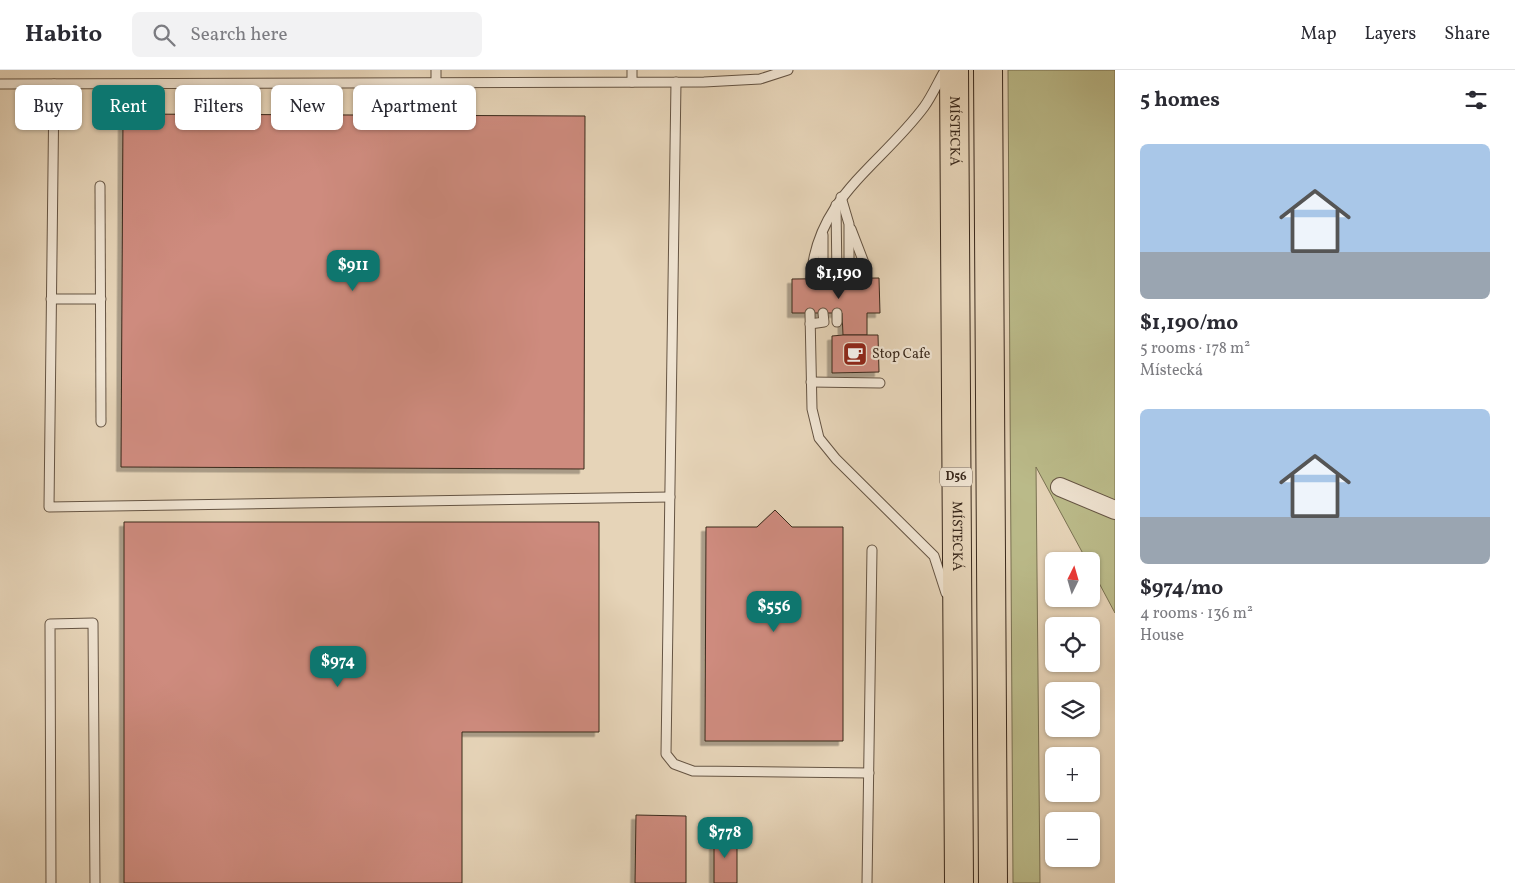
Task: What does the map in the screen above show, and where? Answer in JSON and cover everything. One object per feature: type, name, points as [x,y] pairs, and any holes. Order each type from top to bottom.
[{"type":"highway","name":"MÍSTECKÁ","points":[[954,70],[959,883]]},
{"type":"highway","name":"D56","points":[[988,70],[993,883]]},
{"type":"street","points":[[1060,487],[1115,510]]},
{"type":"lane","points":[[436,70],[436,83]]},
{"type":"lane","points":[[632,70],[632,82]]},
{"type":"lane","points":[[0,84],[676,82],[760,79],[788,70]]},
{"type":"lane","points":[[811,278],[813,254],[823,230],[839,201],[925,105],[945,70]]},
{"type":"lane","points":[[676,82],[666,754],[674,764],[693,771],[869,773]]},
{"type":"lane","points":[[54,84],[49,507],[670,497]]},
{"type":"lane","points":[[100,186],[101,422]]},
{"type":"lane","points":[[839,201],[866,268],[866,278]]},
{"type":"lane","points":[[836,278],[839,201]]},
{"type":"lane","points":[[849,224],[849,278]]},
{"type":"lane","points":[[823,230],[823,278]]},
{"type":"lane","points":[[51,299],[101,299]]},
{"type":"lane","points":[[810,313],[812,409],[819,438],[836,459],[934,556],[939,567],[957,634]]},
{"type":"lane","points":[[810,324],[824,322],[824,313]]},
{"type":"lane","points":[[811,382],[880,383]]},
{"type":"lane","points":[[867,883],[872,550]]},
{"type":"lane","points":[[51,883],[50,624],[94,623],[95,883]]},
{"type":"green space","points":[[1008,70],[1115,70],[1115,613],[1100,585],[1100,552],[1082,552],[1036,467],[1040,883],[1013,883]]},
{"type":"building","points":[[165,114],[175,114],[175,130],[261,130],[261,115],[271,115],[271,130],[343,130],[343,115],[353,115],[353,130],[476,130],[476,116],[585,116],[584,469],[121,467],[123,130],[165,130]]},
{"type":"building","points":[[879,278],[880,313],[867,313],[867,335],[843,335],[842,313],[792,313],[792,279]]},
{"type":"building","name":"Stop Cafe","points":[[878,335],[879,372],[832,373],[832,336]]},
{"type":"building","points":[[775,510],[792,527],[843,527],[843,741],[705,741],[706,527],[757,527]]},
{"type":"building","points":[[124,522],[599,522],[599,732],[462,732],[462,883],[124,883]]},
{"type":"building","points":[[636,815],[686,816],[686,883],[635,883]]},
{"type":"building","points":[[714,831],[730,831],[730,847],[737,847],[737,883],[714,883]]},
{"type":"place","name":"Stop Cafe","points":[[855,354]]}]
